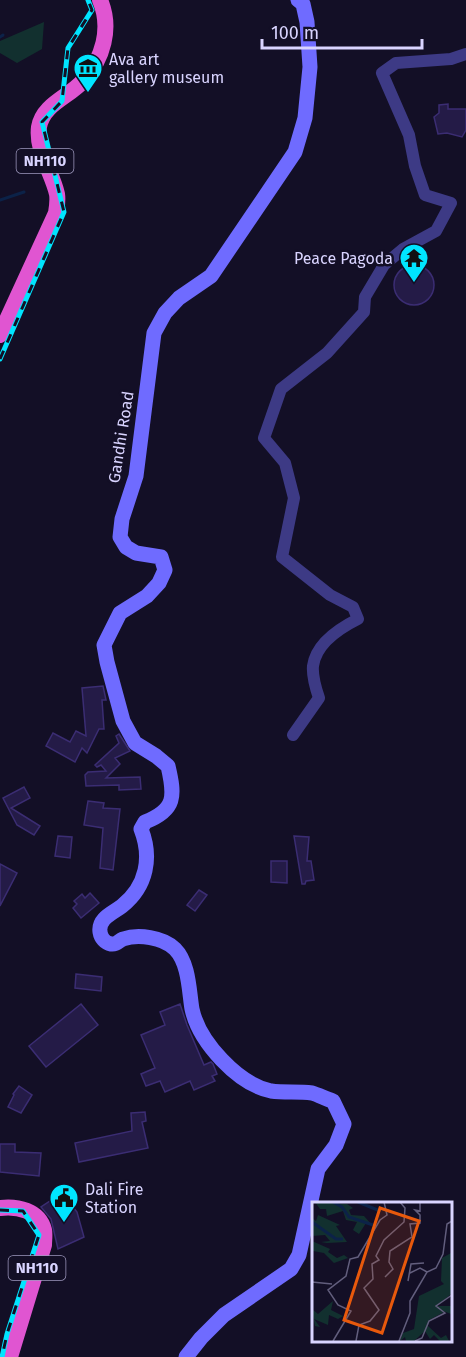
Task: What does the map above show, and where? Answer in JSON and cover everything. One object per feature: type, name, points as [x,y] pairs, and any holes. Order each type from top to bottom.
[{"type":"highway","name":"NH110","points":[[0,335],[56,213],[58,197],[43,155],[39,128],[43,116],[51,106],[83,82],[100,56],[105,34],[106,14],[100,0]]},
{"type":"highway","name":"NH110","points":[[0,1208],[22,1207],[37,1218],[44,1230],[44,1245],[10,1357]]},
{"type":"main road","name":"Gandhi Road","points":[[186,1357],[224,1315],[291,1269],[299,1255],[318,1169],[336,1145],[344,1124],[333,1101],[313,1094],[269,1090],[245,1080],[229,1066],[208,1043],[195,1020],[183,962],[175,949],[159,939],[139,937],[122,939],[116,944],[103,940],[99,930],[104,918],[123,905],[139,888],[148,865],[147,843],[141,829],[145,822],[166,810],[172,800],[168,766],[135,743],[123,721],[104,645],[120,613],[147,596],[159,583],[165,570],[161,557],[136,553],[126,547],[120,537],[122,519],[136,476],[154,333],[165,313],[179,298],[211,276],[295,152],[305,118],[310,67],[307,22],[303,4],[298,0]]},
{"type":"street","points":[[293,735],[319,698],[313,665],[322,645],[338,629],[358,619],[353,607],[330,595],[282,557],[294,498],[285,463],[264,438],[281,389],[327,353],[364,312],[365,297],[384,265],[403,249],[436,231],[451,203],[425,195],[415,166],[409,135],[382,73],[396,63],[451,59],[466,54]]},
{"type":"green space","points":[[44,22],[42,49],[17,63],[0,53],[0,41]]},
{"type":"building","points":[[448,104],[448,109],[466,109],[466,130],[462,137],[447,133],[438,134],[434,117],[439,113],[439,105]]},
{"type":"building","name":"Peace Pagoda","points":[[414,265],[428,271],[434,285],[428,299],[414,305],[400,299],[394,285],[400,271]]},
{"type":"building","points":[[103,686],[106,700],[102,700],[104,729],[99,729],[87,753],[82,748],[75,762],[46,746],[53,733],[70,742],[76,731],[86,736],[82,688]]},
{"type":"building","points":[[119,734],[130,751],[115,758],[120,764],[106,778],[140,777],[141,789],[119,790],[119,785],[86,786],[85,775],[88,772],[106,771],[101,765],[97,767],[95,765],[119,743],[116,736]]},
{"type":"building","points":[[24,787],[30,798],[11,808],[40,826],[34,835],[17,825],[3,798]]},
{"type":"building","points":[[88,801],[104,803],[103,808],[120,809],[113,870],[100,868],[103,828],[84,825]]},
{"type":"building","points":[[58,836],[72,837],[70,858],[55,856]]},
{"type":"building","points":[[294,836],[309,837],[307,861],[311,861],[314,880],[306,881],[305,884],[302,884]]},
{"type":"building","points":[[271,861],[287,861],[287,883],[271,882]]},
{"type":"building","points":[[0,864],[17,873],[0,906]]},
{"type":"building","points":[[199,890],[207,895],[195,911],[187,905]]},
{"type":"building","points":[[90,893],[99,903],[81,918],[73,908],[77,904],[74,901],[82,894],[85,898]]},
{"type":"building","points":[[76,974],[102,977],[101,991],[75,988]]},
{"type":"building","points":[[81,1004],[98,1025],[46,1067],[29,1046]]},
{"type":"building","points":[[180,1004],[204,1065],[211,1062],[217,1074],[212,1076],[215,1081],[194,1090],[190,1081],[165,1092],[160,1081],[146,1086],[141,1074],[155,1068],[141,1035],[165,1025],[160,1012]]},
{"type":"building","points":[[19,1086],[32,1095],[21,1113],[8,1107]]},
{"type":"building","points":[[145,1112],[146,1121],[142,1122],[148,1148],[79,1162],[75,1143],[132,1131],[131,1113]]},
{"type":"building","points":[[0,1144],[15,1144],[15,1152],[41,1153],[39,1176],[0,1172]]},
{"type":"building","name":"Dali Fire Station","points":[[62,1193],[77,1212],[84,1237],[58,1249],[51,1219],[41,1207]]},
{"type":"waterway","points":[[0,200],[24,192]]},
{"type":"railway","points":[[0,359],[64,212],[42,122],[62,101],[68,48],[92,10],[88,0]]},
{"type":"railway","points":[[0,1210],[23,1211],[39,1235],[7,1334],[2,1357]]},
{"type":"place","name":"Ava art gallery museum","points":[[88,94]]},
{"type":"place","name":"Peace Pagoda","points":[[414,284]]},
{"type":"place","name":"Dali Fire Station","points":[[64,1224]]}]
